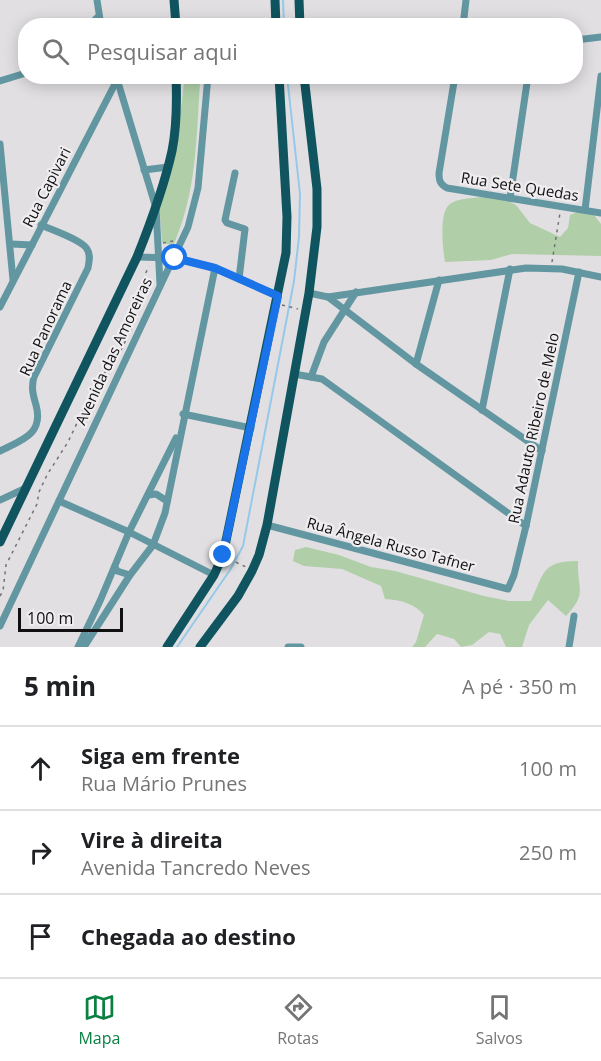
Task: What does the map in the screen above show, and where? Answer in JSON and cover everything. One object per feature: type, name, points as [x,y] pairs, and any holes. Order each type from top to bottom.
[{"type":"main road","points":[[174,0],[175,18]]},
{"type":"main road","points":[[275,0],[276,18]]},
{"type":"main road","points":[[299,0],[300,18]]},
{"type":"main road","name":"Avenida das Amoreiras","points":[[0,540],[137,257],[156,208],[168,167],[175,129],[177,84]]},
{"type":"main road","points":[[167,647],[214,575],[226,544],[279,300],[287,236],[279,84]]},
{"type":"main road","points":[[200,647],[238,596],[252,571],[260,555],[267,525],[309,293],[317,227],[317,189],[305,84]]},
{"type":"street","points":[[97,0],[99,16]]},
{"type":"street","points":[[464,18],[466,0]]},
{"type":"street","points":[[583,39],[601,37]]},
{"type":"street","points":[[0,81],[18,75]]},
{"type":"street","points":[[585,210],[601,76]]},
{"type":"street","name":"Rua Capivari","points":[[0,307],[114,84]]},
{"type":"street","points":[[119,84],[156,208],[160,286]]},
{"type":"street","name":"Avenida das Amoreiras","points":[[0,626],[188,227],[198,188],[207,84]]},
{"type":"street","name":"Rua Sete Quedas","points":[[454,84],[439,180],[447,188],[601,213]]},
{"type":"street","points":[[510,198],[527,84]]},
{"type":"street","points":[[0,144],[3,203],[11,244],[13,283]]},
{"type":"street","points":[[144,170],[168,167]]},
{"type":"street","points":[[235,174],[225,220],[227,223],[245,229],[239,279]]},
{"type":"street","name":"Rua Panorama","points":[[0,450],[27,438],[35,428],[38,419],[32,392],[34,377],[88,268],[90,258],[87,248],[41,225]]},
{"type":"street","points":[[11,244],[32,245]]},
{"type":"street","points":[[137,257],[175,258],[215,268],[279,300]]},
{"type":"street","points":[[84,647],[130,575],[153,545],[167,501],[183,414],[215,268]]},
{"type":"street","points":[[309,293],[328,297],[510,269],[545,268],[601,277]]},
{"type":"street","points":[[482,410],[510,269]]},
{"type":"street","name":"Rua Adauto Ribeiro de Melo","points":[[508,589],[514,575],[526,526],[579,272]]},
{"type":"street","points":[[416,364],[440,280]]},
{"type":"street","points":[[311,377],[324,342],[356,292]]},
{"type":"street","points":[[328,297],[416,364],[542,451]]},
{"type":"street","points":[[294,374],[322,379],[526,526]]},
{"type":"street","points":[[183,414],[251,428]]},
{"type":"street","points":[[78,647],[129,532],[180,430]]},
{"type":"street","points":[[0,500],[26,488]]},
{"type":"street","points":[[149,495],[156,494],[167,501]]},
{"type":"street","points":[[59,501],[129,532],[214,575]]},
{"type":"street","name":"Rua Ângela Russo Tafner","points":[[267,525],[508,589]]},
{"type":"street","points":[[115,567],[117,571],[130,575]]},
{"type":"street","points":[[569,647],[574,616]]},
{"type":"street","points":[[288,647],[301,647]]},
{"type":"path","points":[[552,256],[560,216]]},
{"type":"path","points":[[279,300],[295,308]]},
{"type":"path","points":[[226,557],[242,565]]},
{"type":"green space","points":[[184,84],[200,84],[191,186],[181,226],[173,246],[162,242],[159,201],[179,125]]},
{"type":"green space","points":[[484,197],[506,200],[516,205],[530,223],[560,237],[568,228],[570,215],[580,211],[591,211],[601,224],[601,256],[512,254],[491,260],[445,262],[443,217],[448,206],[460,200]]},
{"type":"green space","points":[[306,547],[339,555],[371,567],[395,571],[509,601],[531,601],[546,570],[557,563],[578,561],[579,596],[566,616],[548,600],[529,625],[522,647],[506,647],[500,634],[489,632],[472,645],[461,647],[454,639],[437,634],[425,647],[412,647],[416,642],[424,615],[420,611],[406,603],[385,599],[381,586],[342,569],[304,566],[293,561],[295,550]]},
{"type":"waterway","points":[[283,0],[284,18]]},
{"type":"waterway","points":[[177,647],[230,570],[243,546],[294,281],[299,237],[300,194],[288,84]]},
{"type":"route","points":[[175,258],[215,268],[278,296],[223,555]]}]
